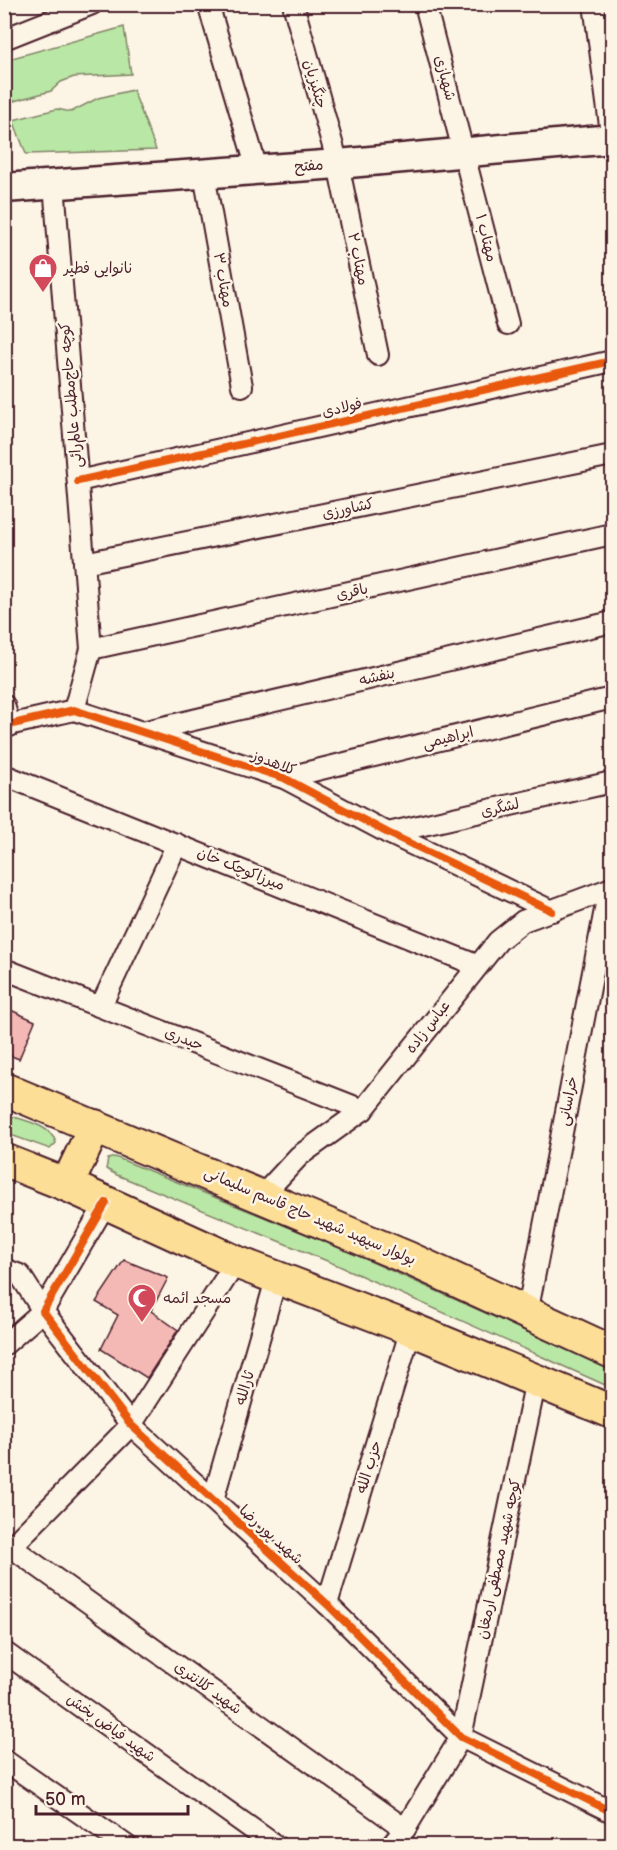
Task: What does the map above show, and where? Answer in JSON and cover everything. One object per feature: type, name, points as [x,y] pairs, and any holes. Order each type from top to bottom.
[{"type":"main road","name":"مفتح","points":[[4,188],[338,164],[464,151],[612,140]]},
{"type":"main road","name":"بولوار سپهبد شهید حاج قاسم سلیمانی","points":[[4,1089],[408,1257],[612,1352]]},
{"type":"main road","points":[[67,1185],[95,1126]]},
{"type":"main road","points":[[4,1160],[67,1185],[236,1262],[411,1329],[612,1412]]},
{"type":"street","points":[[4,39],[92,4]]},
{"type":"street","points":[[208,4],[257,170]]},
{"type":"street","name":"چنگیزیان","points":[[292,4],[338,164]]},
{"type":"street","name":"شهبازی","points":[[425,4],[464,151]]},
{"type":"street","points":[[594,4],[612,140]]},
{"type":"street","name":"مهتاب ۱","points":[[464,151],[508,324]]},
{"type":"street","name":"مهتاب ۲","points":[[338,164],[378,355]]},
{"type":"street","name":"مهتاب ۳","points":[[204,174],[242,386]]},
{"type":"street","name":"کوچه حاج‌مطلب عالم‌رائی","points":[[54,184],[91,649],[74,710]]},
{"type":"street","name":"فولادی","points":[[78,481],[612,361]]},
{"type":"street","name":"کشاورزی","points":[[84,563],[612,455]]},
{"type":"street","name":"باقری","points":[[91,649],[612,534]]},
{"type":"street","name":"بنفشه","points":[[142,732],[612,622]]},
{"type":"street","name":"ابراهیمی","points":[[284,778],[612,698]]},
{"type":"street","points":[[4,705],[7,726],[74,710]]},
{"type":"street","name":"کلاهدوز","points":[[74,710],[284,778],[388,833],[552,910]]},
{"type":"street","name":"میرزاکوچک خان","points":[[4,775],[476,965]]},
{"type":"street","name":"لشگری","points":[[388,833],[612,783]]},
{"type":"street","points":[[101,1006],[177,844]]},
{"type":"street","name":"عباس زاده","points":[[262,1196],[299,1156],[363,1110],[476,965],[498,941],[523,921],[611,889]]},
{"type":"street","name":"خراسانی","points":[[527,1314],[611,889]]},
{"type":"street","name":"حیدری","points":[[4,969],[363,1110]]},
{"type":"street","points":[[4,1345],[43,1311],[106,1203]]},
{"type":"street","points":[[8,1551],[131,1425],[236,1262]]},
{"type":"street","name":"شهید پور رضا","points":[[4,1269],[21,1275],[43,1311],[131,1425],[327,1604],[461,1737],[612,1812]]},
{"type":"street","name":"ثارالله","points":[[213,1500],[277,1276]]},
{"type":"street","name":"حزب الله","points":[[327,1604],[411,1329]]},
{"type":"street","name":"کوچه شهید مصطفی ارمغان","points":[[391,1845],[405,1829],[461,1737],[536,1380]]},
{"type":"street","name":"شهید کلانتری","points":[[8,1551],[405,1829]]},
{"type":"street","name":"شهید فیاض بخش","points":[[4,1652],[276,1845]]},
{"type":"street","points":[[4,1760],[128,1845]]},
{"type":"green space","points":[[124,27],[131,74],[74,77],[61,82],[51,91],[10,102],[5,90],[5,60]]},
{"type":"green space","points":[[133,90],[156,150],[26,154],[13,120],[57,109],[71,112],[98,98]]},
{"type":"green space","points":[[5,1114],[42,1127],[48,1131],[56,1143],[50,1149],[5,1133]]},
{"type":"green space","points":[[115,1157],[343,1249],[612,1370],[612,1388],[337,1265],[117,1175],[106,1169],[108,1159]]},
{"type":"building","points":[[4,1007],[35,1021],[19,1059],[4,1053]]},
{"type":"building","name":"مسجد ائمه","points":[[124,1260],[168,1278],[151,1311],[178,1330],[147,1378],[101,1349],[118,1315],[96,1302]]},
{"type":"cycle path","points":[[78,481],[612,361]]},
{"type":"cycle path","points":[[4,726],[74,710],[284,778],[388,833],[552,911]]},
{"type":"cycle path","points":[[106,1203],[43,1311],[131,1425],[327,1604],[461,1737],[612,1812]]},
{"type":"place","name":"نانوایی فطیر","points":[[43,294]]},
{"type":"place","name":"مسجد ائمه","points":[[142,1324]]}]
